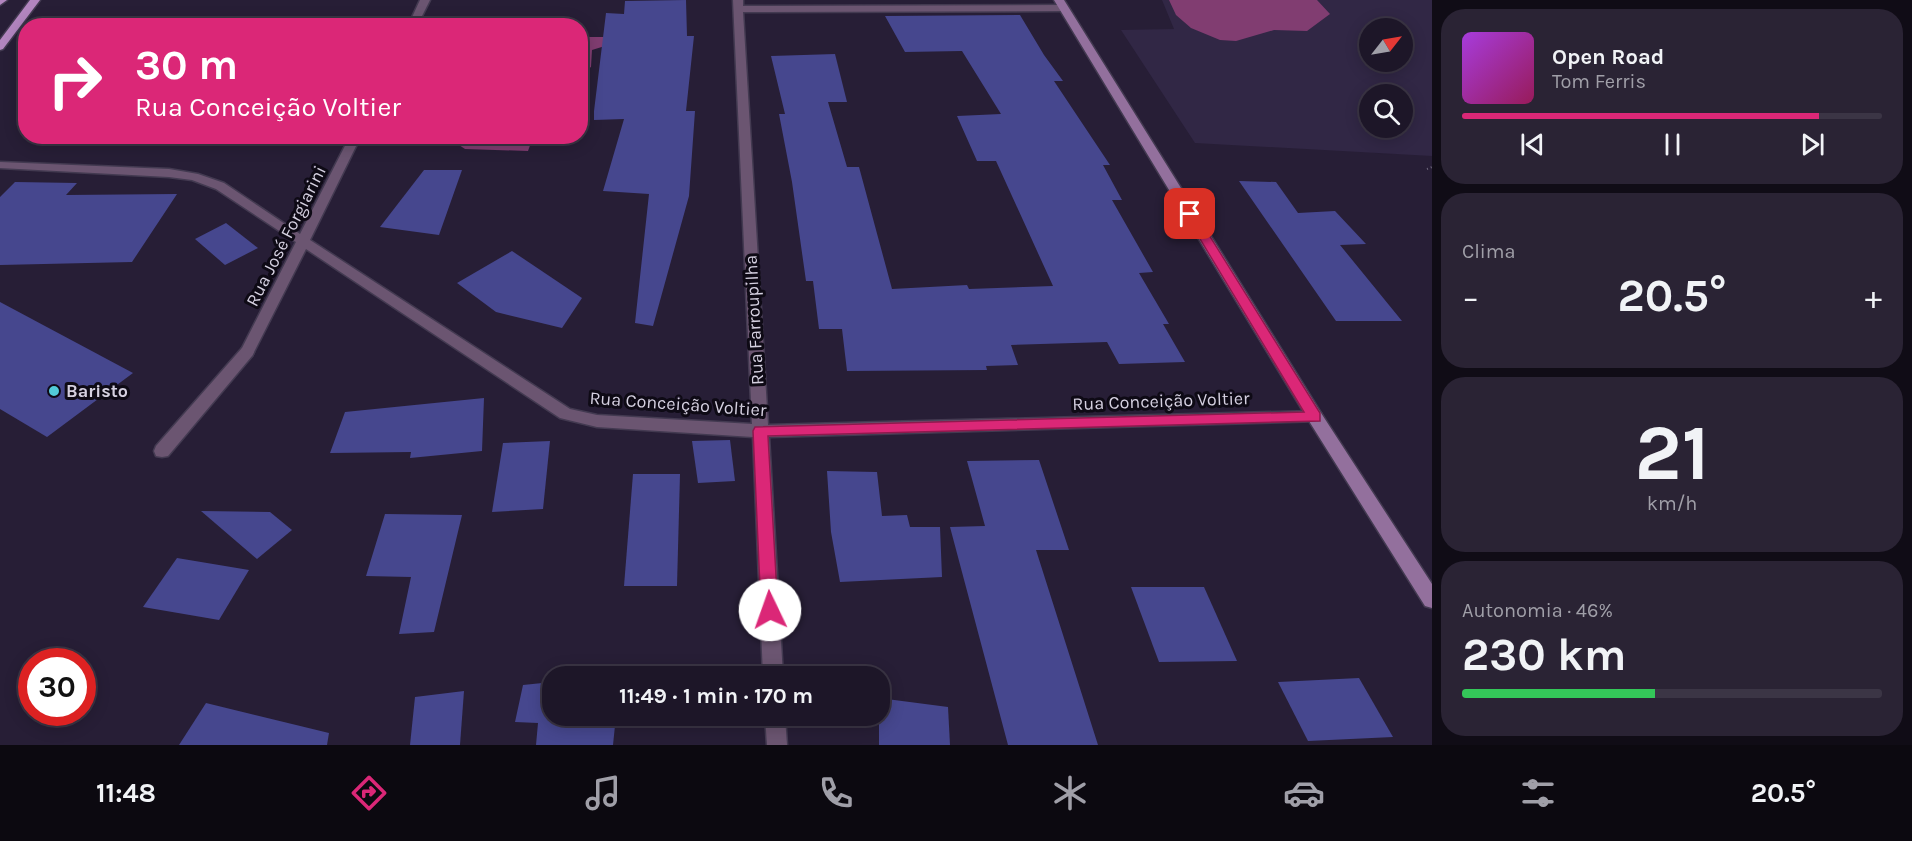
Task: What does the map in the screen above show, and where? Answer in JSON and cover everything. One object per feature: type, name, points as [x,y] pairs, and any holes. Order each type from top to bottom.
[{"type":"main road","points":[[22,18],[36,0]]},
{"type":"main road","points":[[0,46],[18,23]]},
{"type":"street","points":[[416,18],[425,0]]},
{"type":"street","points":[[738,4],[1061,4],[1315,417],[1432,600]]},
{"type":"street","name":"Rua Farroupilha","points":[[738,4],[772,666]]},
{"type":"street","name":"Rua José Forgiarini","points":[[162,451],[247,352],[352,144]]},
{"type":"street","name":"Rua Conceição Voltier","points":[[0,165],[169,173],[194,177],[220,186],[543,401],[566,414],[597,421],[760,431],[1315,417]]},
{"type":"street","points":[[776,726],[777,745]]},
{"type":"path","points":[[1427,169],[1432,167]]},
{"type":"shaded area","points":[[1162,0],[1432,0],[1432,156],[1195,143],[1121,30],[1174,29]]},
{"type":"shaded area","points":[[1169,0],[1317,0],[1330,14],[1307,31],[1274,30],[1236,41],[1220,40],[1191,28],[1176,15]]},
{"type":"shaded area","points":[[588,37],[634,37],[592,50],[591,67],[588,69]]},
{"type":"shaded area","points":[[530,144],[528,151],[465,149],[459,145]]},
{"type":"building","points":[[686,0],[687,36],[694,36],[686,111],[695,111],[689,196],[653,326],[635,323],[649,194],[603,191],[624,119],[594,120],[594,111],[606,13],[624,14],[625,1]]},
{"type":"building","points":[[1020,15],[1063,81],[1054,81],[1110,165],[1103,165],[1122,200],[1112,200],[1153,272],[1139,273],[1169,324],[1163,324],[1185,362],[1119,364],[1107,342],[1011,345],[1018,365],[986,366],[987,370],[847,371],[842,329],[819,329],[813,281],[806,281],[792,182],[779,114],[785,114],[771,56],[835,54],[847,102],[828,102],[847,167],[859,167],[892,289],[967,285],[969,289],[1053,286],[996,161],[977,161],[957,116],[1001,114],[962,51],[905,52],[885,16]]},
{"type":"building","points":[[424,170],[462,170],[439,235],[380,227]]},
{"type":"building","points":[[1239,181],[1276,182],[1298,213],[1335,211],[1366,244],[1340,245],[1402,321],[1336,321]]},
{"type":"building","points":[[15,182],[77,183],[66,195],[177,194],[132,262],[0,265],[0,197]]},
{"type":"building","points":[[226,223],[258,248],[225,265],[195,239]]},
{"type":"building","points":[[512,251],[582,298],[562,328],[496,312],[457,283]]},
{"type":"building","name":"Baristo","points":[[0,302],[133,373],[47,437],[0,409]]},
{"type":"building","points":[[484,398],[482,451],[410,458],[411,452],[330,453],[345,412]]},
{"type":"building","points":[[730,440],[735,481],[698,483],[692,441]]},
{"type":"building","points":[[550,441],[543,509],[492,512],[503,443]]},
{"type":"building","points":[[1039,460],[1069,550],[1036,550],[1098,745],[1008,745],[950,527],[985,526],[967,461]]},
{"type":"building","points":[[827,471],[877,472],[882,516],[907,515],[910,527],[940,527],[942,577],[840,582],[831,532]]},
{"type":"building","points":[[633,474],[680,474],[677,586],[624,586]]},
{"type":"building","points":[[201,511],[270,512],[292,530],[257,559]]},
{"type":"building","points":[[385,514],[462,515],[434,632],[399,634],[411,577],[366,576]]},
{"type":"building","points":[[177,558],[249,570],[219,620],[143,607]]},
{"type":"building","points":[[1131,587],[1204,587],[1237,661],[1159,662]]},
{"type":"building","points":[[1359,678],[1393,737],[1308,741],[1278,682]]},
{"type":"building","points":[[542,683],[542,726],[615,726],[613,745],[536,745],[538,723],[515,722],[523,685]]},
{"type":"building","points":[[464,691],[460,745],[410,745],[415,697]]},
{"type":"building","points":[[890,699],[948,707],[950,745],[879,745],[879,726],[890,726]]},
{"type":"building","points":[[206,703],[329,733],[327,745],[179,745]]},
{"type":"place","name":"Baristo","points":[[54,391]]},
{"type":"route","points":[[770,610],[760,431],[1315,417],[1190,214]]}]
